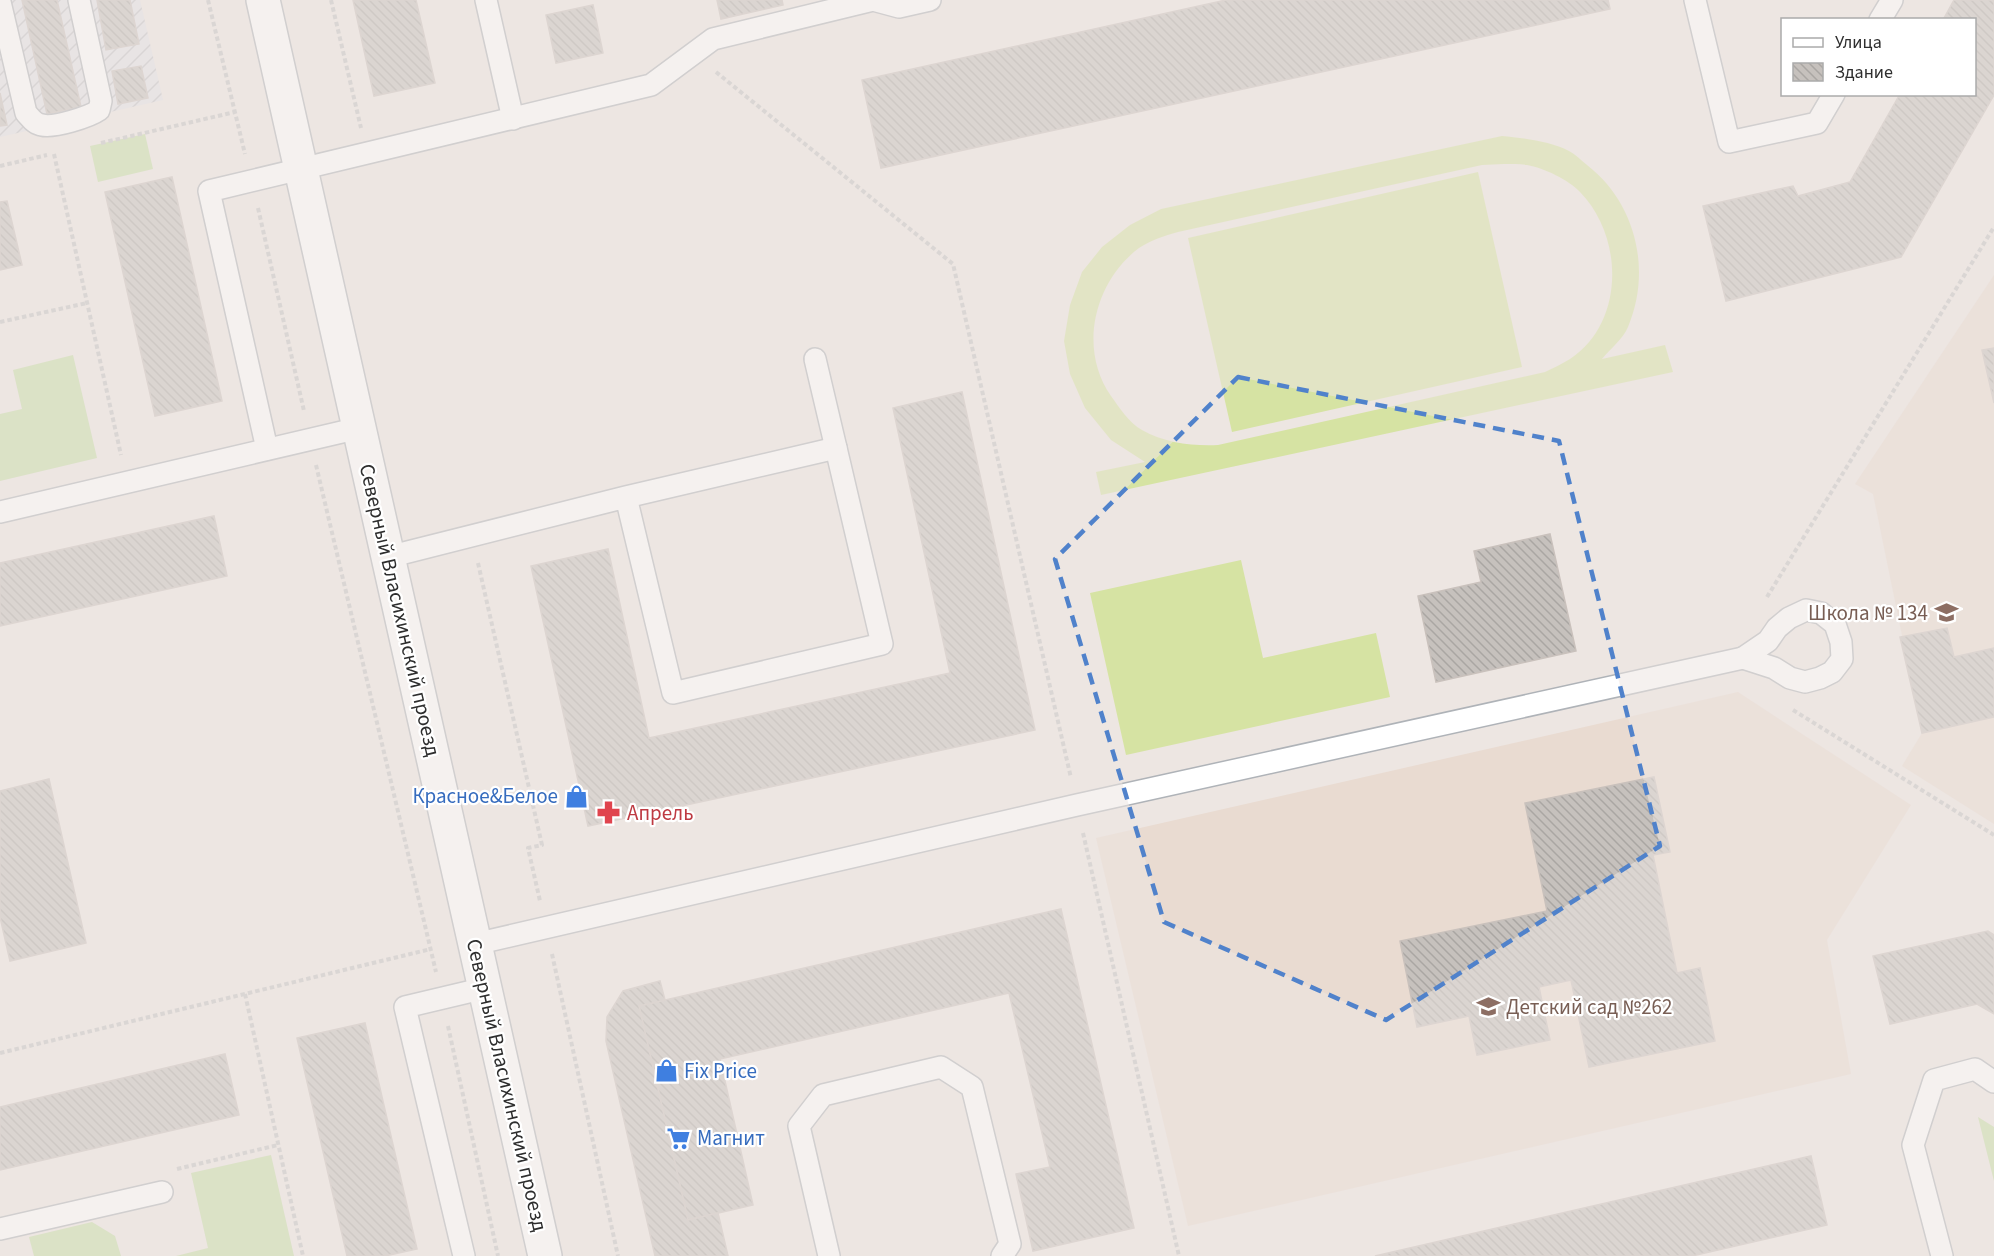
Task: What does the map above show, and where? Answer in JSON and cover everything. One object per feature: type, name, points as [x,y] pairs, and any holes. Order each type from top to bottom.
[{"type":"street","name":"Северный Власихинский проезд","points":[[263,0],[545,1256]]},
{"type":"lane","points":[[0,2],[26,113],[34,123],[44,126],[90,116],[99,110],[101,101],[80,0]]},
{"type":"lane","points":[[486,0],[513,119]]},
{"type":"lane","points":[[267,449],[209,191],[651,86],[713,39],[873,0],[899,7],[930,0]]},
{"type":"lane","points":[[1695,0],[1729,142],[1816,123],[1833,96]]},
{"type":"lane","points":[[1881,18],[1892,0]]},
{"type":"lane","points":[[626,497],[673,693],[882,644],[815,359]]},
{"type":"lane","points":[[0,512],[359,428]]},
{"type":"lane","points":[[388,557],[626,497],[836,448]]},
{"type":"lane","points":[[475,944],[1077,805],[1743,658]]},
{"type":"lane","points":[[464,1256],[405,1007],[485,988]]},
{"type":"lane","points":[[829,1256],[799,1126],[823,1095],[941,1067],[972,1088],[1010,1244],[1002,1256]]},
{"type":"lane","points":[[1942,1256],[1913,1145],[1934,1080],[1975,1069],[1994,1082]]},
{"type":"lane","points":[[0,1229],[162,1192]]},
{"type":"path","points":[[208,0],[432,949],[498,1256]]},
{"type":"path","points":[[331,0],[368,154]]},
{"type":"path","points":[[693,54],[953,264],[1179,1256]]},
{"type":"path","points":[[96,144],[235,112]]},
{"type":"path","points":[[0,166],[64,151]]},
{"type":"path","points":[[54,154],[128,482]]},
{"type":"path","points":[[1766,599],[1994,227]]},
{"type":"path","points":[[0,322],[87,303]]},
{"type":"path","points":[[472,536],[542,845],[528,849],[618,1256]]},
{"type":"path","points":[[1787,706],[1994,835]]},
{"type":"path","points":[[0,1053],[432,949]]},
{"type":"path","points":[[245,994],[303,1256]]},
{"type":"highlighted area","points":[[1238,377],[1559,441],[1660,846],[1386,1020],[1164,922],[1055,559]]},
{"type":"shaded area","points":[[0,0],[140,0],[163,100],[0,137]]},
{"type":"shaded area","name":"Школа № 134","points":[[1994,275],[1994,824],[1902,766],[1922,733],[1873,494],[1855,484]]},
{"type":"shaded area","name":"Детский сад №262","points":[[1738,692],[1911,805],[1827,940],[1851,1074],[1188,1226],[1096,838]]},
{"type":"green space","points":[[145,134],[153,169],[98,182],[90,146]]},
{"type":"green space","points":[[1502,136],[1545,142],[1574,154],[1604,181],[1628,218],[1635,239],[1639,283],[1635,305],[1626,331],[1602,359],[1665,345],[1673,372],[1101,495],[1096,472],[1145,462],[1111,440],[1085,408],[1070,374],[1064,341],[1070,305],[1082,272],[1102,247],[1130,225],[1161,209]],"holes":[[[1507,164],[1541,169],[1569,183],[1580,192],[1594,211],[1605,232],[1611,255],[1612,279],[1609,302],[1601,324],[1588,343],[1567,361],[1545,372],[1218,445],[1178,443],[1142,430],[1125,415],[1111,396],[1101,378],[1095,358],[1093,337],[1096,317],[1111,279],[1124,262],[1144,245],[1178,232],[1482,165]]]},
{"type":"green space","points":[[1478,172],[1522,367],[1232,432],[1188,238]]},
{"type":"green space","points":[[73,355],[97,458],[0,481],[0,414],[22,409],[13,370]]},
{"type":"green space","points":[[1241,560],[1263,658],[1376,633],[1390,697],[1126,755],[1090,593]]},
{"type":"green space","points":[[1978,1117],[1994,1127],[1994,1181]]},
{"type":"green space","points":[[271,1155],[294,1256],[176,1256],[208,1248],[191,1173]]},
{"type":"green space","points":[[92,1222],[115,1236],[121,1256],[34,1256],[29,1237]]},
{"type":"building","points":[[22,0],[57,0],[81,107],[47,114]]},
{"type":"building","points":[[97,0],[130,0],[139,44],[106,50]]},
{"type":"building","points":[[353,0],[416,0],[435,83],[374,96]]},
{"type":"building","points":[[717,0],[782,0],[783,5],[721,19]]},
{"type":"building","points":[[1226,0],[1608,0],[1610,9],[881,168],[862,80]]},
{"type":"building","points":[[1954,0],[1994,0],[1994,95],[1901,257],[1726,301],[1703,206],[1793,186],[1798,196],[1850,182],[1899,96],[1976,96],[1976,18],[1944,18]]},
{"type":"building","points":[[593,5],[603,53],[556,63],[546,15]]},
{"type":"building","points":[[141,66],[148,98],[118,104],[112,71]]},
{"type":"building","points":[[0,93],[7,125],[0,126]]},
{"type":"building","points":[[172,177],[222,401],[155,416],[105,192]]},
{"type":"building","points":[[7,201],[22,265],[0,270],[0,202]]},
{"type":"building","points":[[1994,348],[1994,403],[1982,350]]},
{"type":"building","points":[[962,392],[1035,730],[588,826],[531,566],[608,549],[649,738],[950,673],[893,408]]},
{"type":"building","points":[[214,516],[227,576],[0,626],[0,563]]},
{"type":"building","points":[[1550,534],[1576,651],[1436,682],[1418,596],[1481,582],[1474,551]]},
{"type":"building","points":[[1947,628],[1954,657],[1994,648],[1994,717],[1922,733],[1900,637]]},
{"type":"building","points":[[1654,777],[1670,852],[1653,855],[1677,973],[1700,968],[1715,1041],[1589,1067],[1571,980],[1539,987],[1550,1040],[1477,1055],[1469,1016],[1417,1027],[1400,941],[1547,911],[1525,803]]},
{"type":"building","points":[[49,779],[86,943],[10,961],[0,917],[0,791]]},
{"type":"building","points":[[1061,909],[1134,1228],[1033,1251],[1016,1174],[1050,1167],[1009,993],[720,1059],[753,1205],[688,1220],[639,1006]]},
{"type":"building","points":[[1988,931],[1994,935],[1994,1014],[1977,1004],[1890,1024],[1873,956]]},
{"type":"building","points":[[660,981],[665,1000],[639,1006],[688,1220],[718,1213],[728,1256],[655,1256],[606,1041],[607,1017],[623,991]]},
{"type":"building","points":[[365,1023],[417,1249],[385,1256],[347,1256],[297,1038]]},
{"type":"building","points":[[225,1054],[239,1115],[0,1170],[0,1107]]},
{"type":"building","points":[[1811,1156],[1827,1225],[1692,1256],[1375,1256]]},
{"type":"place","name":"Школа № 134","points":[[1946,613]]},
{"type":"place","name":"Красное&Белое","points":[[576,796]]},
{"type":"place","name":"Апрель","points":[[609,813]]},
{"type":"place","name":"Детский сад №262","points":[[1488,1007]]},
{"type":"place","name":"Fix Price","points":[[666,1071]]},
{"type":"place","name":"Магнит","points":[[679,1138]]}]
